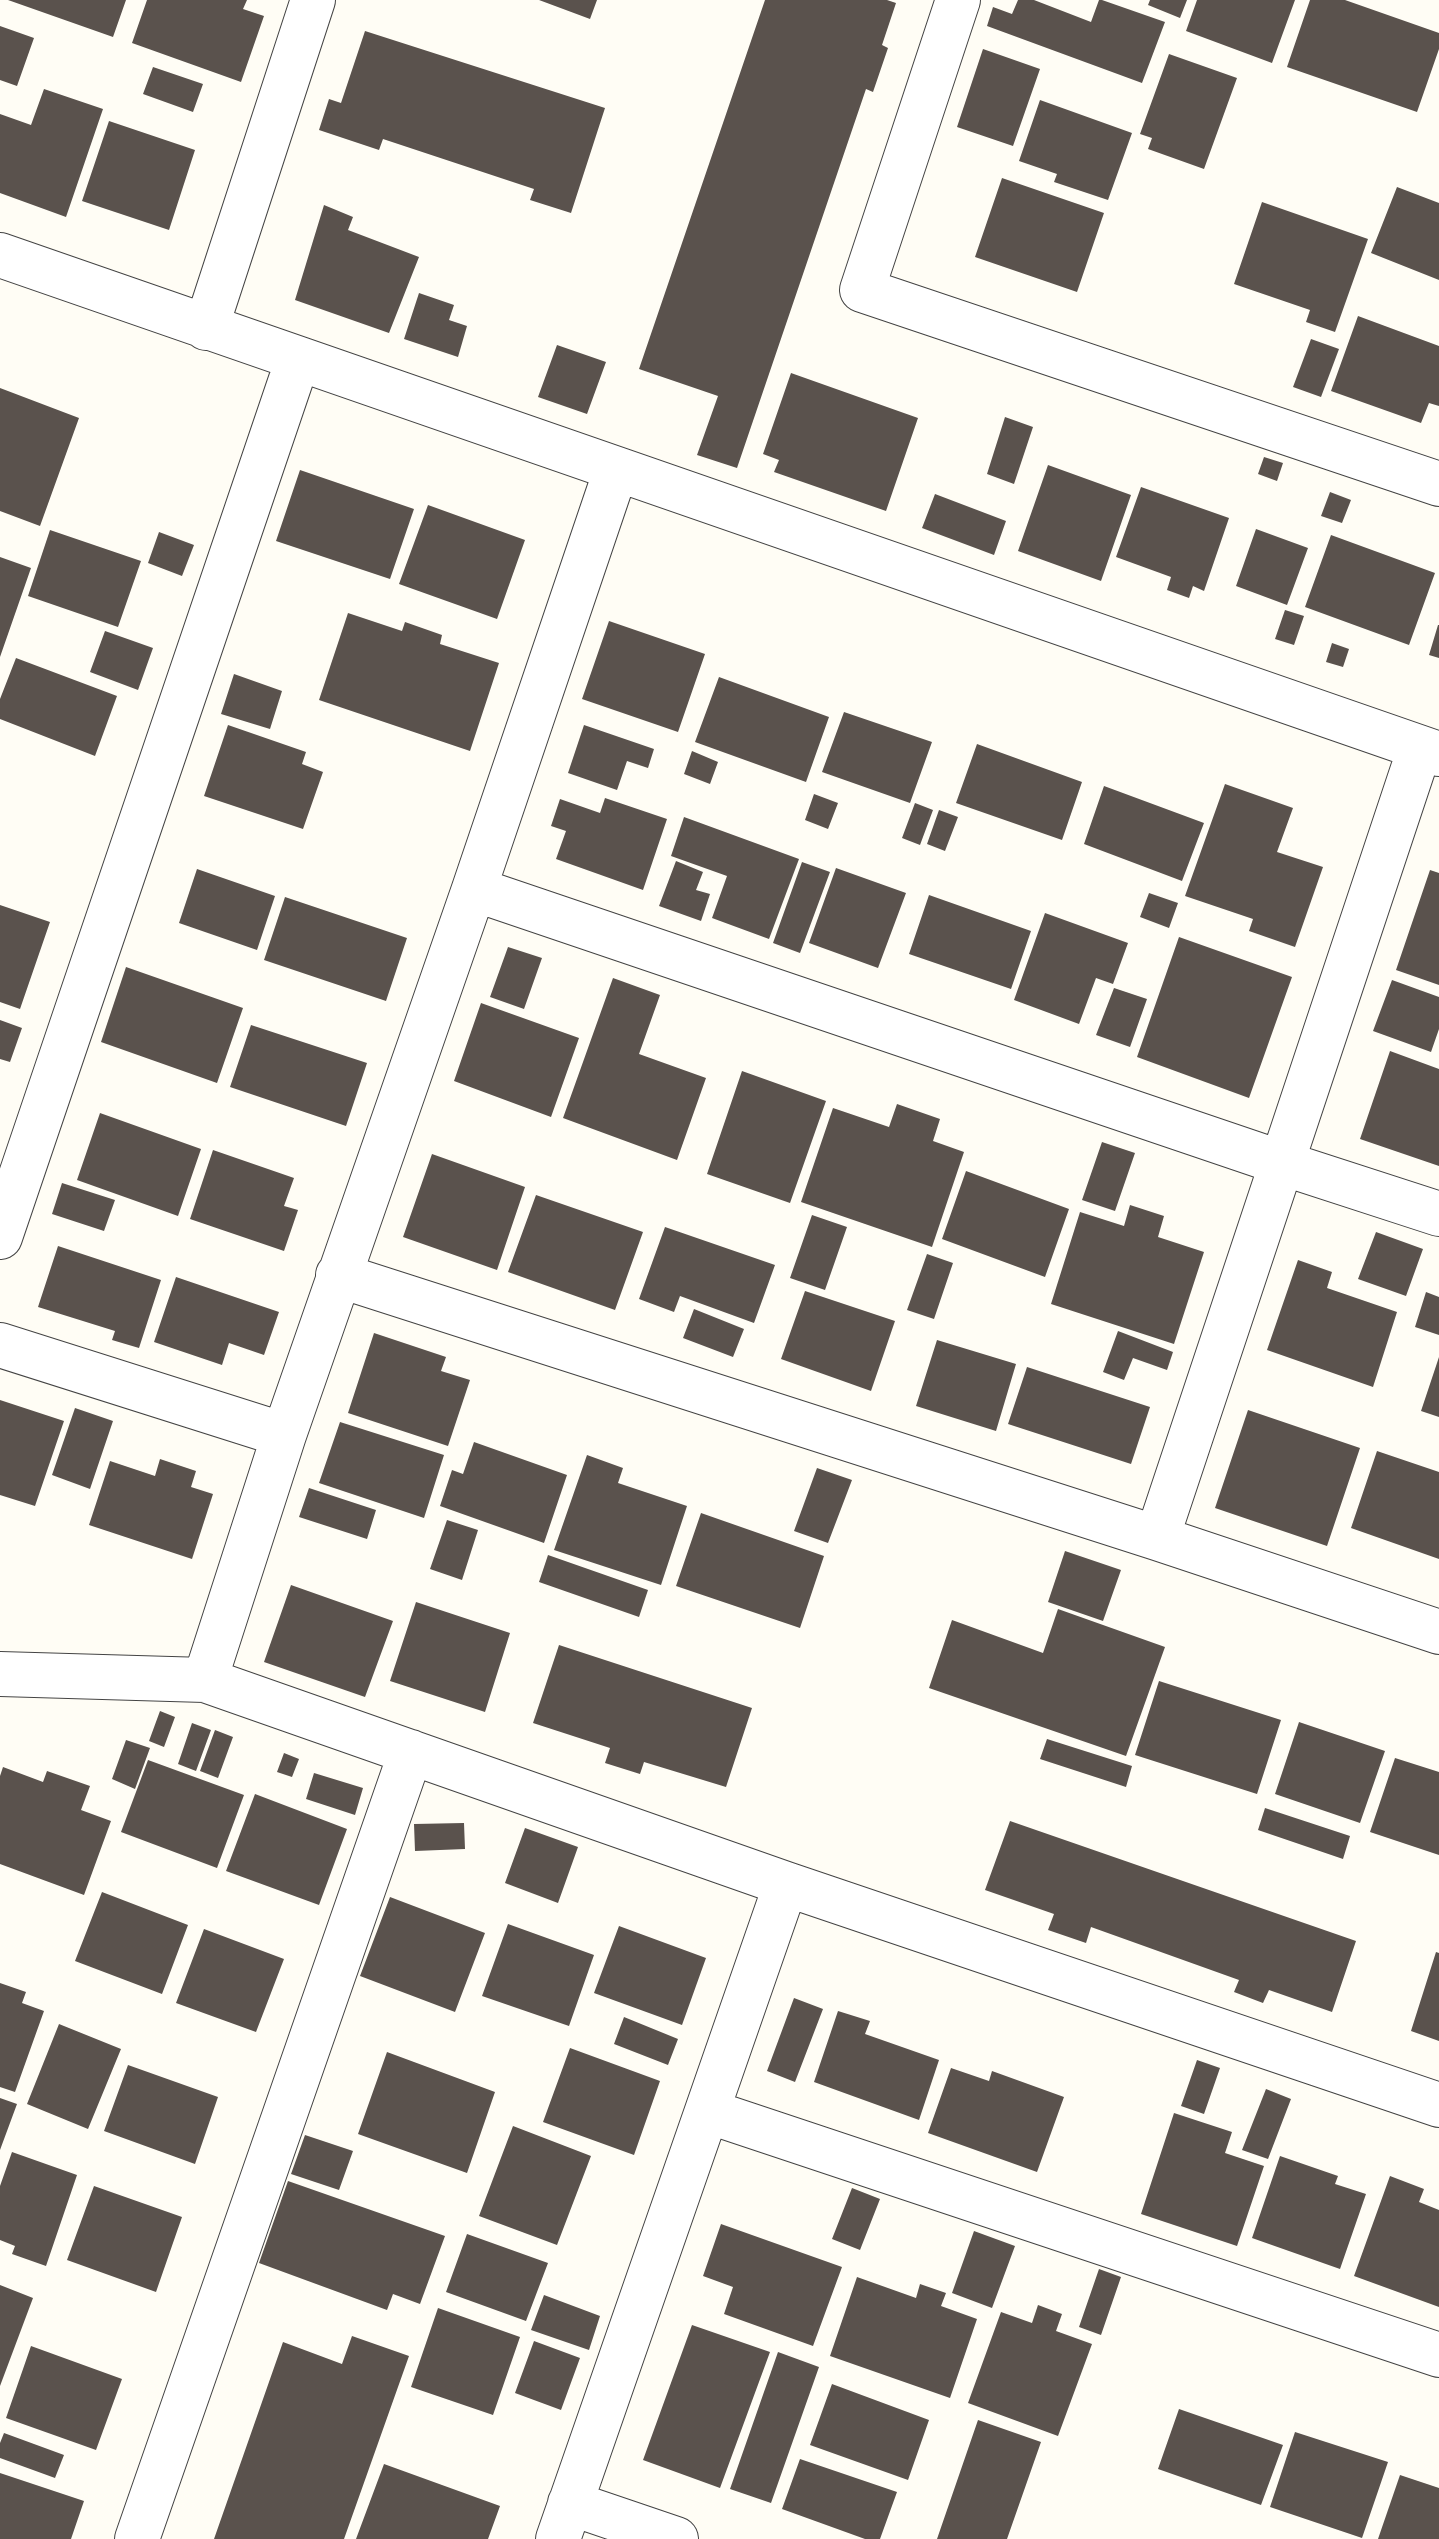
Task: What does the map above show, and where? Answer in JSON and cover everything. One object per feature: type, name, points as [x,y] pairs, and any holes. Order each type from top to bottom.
[{"type":"street","points":[[206,328],[313,0]]},
{"type":"street","points":[[958,0],[862,290],[1439,484]]},
{"type":"street","points":[[0,255],[1429,751],[1282,1163],[1157,1538]]},
{"type":"street","points":[[0,1237],[298,359]]},
{"type":"street","points":[[205,1680],[338,1275],[474,889],[616,470]]},
{"type":"street","points":[[474,889],[1439,1214]]},
{"type":"street","points":[[338,1275],[1157,1538],[1439,1632]]},
{"type":"street","points":[[0,1345],[284,1435]]},
{"type":"street","points":[[0,1674],[205,1680],[786,1884],[1439,2105]]},
{"type":"street","points":[[137,2539],[411,1752]]},
{"type":"street","points":[[676,2539],[564,2521],[786,1884]]},
{"type":"street","points":[[707,2111],[1439,2355]]},
{"type":"building","points":[[8,0],[126,0],[113,37]]},
{"type":"building","points":[[147,0],[247,0],[243,9],[264,16],[241,82],[132,43]]},
{"type":"building","points":[[539,0],[597,0],[590,19]]},
{"type":"building","points":[[765,0],[887,0],[896,3],[882,45],[888,48],[873,92],[866,89],[737,468],[697,455],[718,396],[639,369]]},
{"type":"building","points":[[1018,0],[1034,0],[1091,22],[1099,0],[1102,0],[1165,22],[1142,83],[987,26],[993,7],[1012,14]]},
{"type":"building","points":[[1150,0],[1187,0],[1180,18],[1148,5]]},
{"type":"building","points":[[1197,0],[1295,0],[1272,63],[1186,31]]},
{"type":"building","points":[[1310,0],[1345,0],[1439,33],[1439,49],[1417,112],[1287,67]]},
{"type":"building","points":[[0,26],[34,38],[17,86],[0,80]]},
{"type":"building","points":[[365,31],[605,108],[571,213],[530,200],[534,189],[383,139],[379,150],[319,130],[329,99],[341,103]]},
{"type":"building","points":[[983,49],[1040,69],[1013,146],[957,127]]},
{"type":"building","points":[[1169,54],[1237,78],[1204,169],[1148,149],[1152,138],[1140,134]]},
{"type":"building","points":[[153,67],[203,84],[193,112],[143,94]]},
{"type":"building","points":[[44,89],[103,109],[66,217],[0,193],[0,114],[31,125]]},
{"type":"building","points":[[1040,100],[1132,133],[1108,200],[1054,182],[1057,174],[1019,161]]},
{"type":"building","points":[[109,121],[195,150],[169,230],[82,201]]},
{"type":"building","points":[[1002,178],[1104,213],[1077,292],[975,257]]},
{"type":"building","points":[[1397,187],[1439,203],[1439,280],[1371,253]]},
{"type":"building","points":[[1262,202],[1368,239],[1335,332],[1306,322],[1310,310],[1234,284]]},
{"type":"building","points":[[324,205],[353,217],[348,230],[419,257],[389,333],[295,300]]},
{"type":"building","points":[[419,293],[454,305],[449,320],[467,326],[458,357],[404,339]]},
{"type":"building","points":[[1358,316],[1439,346],[1439,406],[1429,403],[1421,423],[1331,391]]},
{"type":"building","points":[[1311,339],[1339,349],[1321,397],[1293,387]]},
{"type":"building","points":[[557,345],[606,362],[587,414],[538,397]]},
{"type":"building","points":[[791,373],[918,418],[886,511],[774,472],[779,460],[763,454]]},
{"type":"building","points":[[0,388],[79,418],[40,526],[0,511]]},
{"type":"building","points":[[1005,417],[1033,427],[1014,484],[987,474]]},
{"type":"building","points":[[1264,457],[1283,463],[1277,481],[1258,474]]},
{"type":"building","points":[[1048,465],[1131,495],[1101,581],[1018,551]]},
{"type":"building","points":[[300,470],[414,509],[390,579],[276,541]]},
{"type":"building","points":[[1141,487],[1229,518],[1204,591],[1193,586],[1189,598],[1167,590],[1171,577],[1116,557]]},
{"type":"building","points":[[1330,492],[1351,500],[1342,523],[1321,516]]},
{"type":"building","points":[[935,494],[1006,521],[994,555],[922,528]]},
{"type":"building","points":[[428,505],[525,540],[497,619],[399,584]]},
{"type":"building","points":[[1256,529],[1308,548],[1287,605],[1236,586]]},
{"type":"building","points":[[50,530],[141,561],[118,627],[28,596]]},
{"type":"building","points":[[159,532],[194,545],[182,576],[148,563]]},
{"type":"building","points":[[1331,535],[1435,573],[1409,645],[1305,607]]},
{"type":"building","points":[[0,557],[31,568],[0,657]]},
{"type":"building","points":[[1285,610],[1304,616],[1294,645],[1275,639]]},
{"type":"building","points":[[348,613],[402,631],[405,622],[442,635],[440,644],[499,663],[470,751],[319,700]]},
{"type":"building","points":[[609,621],[705,654],[678,732],[582,699]]},
{"type":"building","points":[[1439,625],[1439,658],[1429,655]]},
{"type":"building","points":[[105,631],[153,648],[138,690],[90,672]]},
{"type":"building","points":[[1332,643],[1349,649],[1343,667],[1326,662]]},
{"type":"building","points":[[16,658],[117,696],[95,756],[0,719],[0,699]]},
{"type":"building","points":[[234,674],[282,691],[270,729],[221,714]]},
{"type":"building","points":[[719,677],[829,717],[806,782],[695,742]]},
{"type":"building","points":[[844,712],[932,742],[910,803],[822,772]]},
{"type":"building","points":[[228,725],[306,752],[302,764],[323,772],[303,829],[204,796]]},
{"type":"building","points":[[584,725],[654,749],[648,768],[627,761],[617,790],[568,773]]},
{"type":"building","points":[[977,744],[1082,782],[1062,840],[956,803]]},
{"type":"building","points":[[692,751],[718,762],[710,784],[684,774]]},
{"type":"building","points":[[1225,784],[1293,808],[1277,852],[1323,867],[1295,947],[1249,931],[1253,919],[1185,896]]},
{"type":"building","points":[[1104,786],[1204,823],[1182,881],[1084,844]]},
{"type":"building","points":[[814,794],[838,803],[828,829],[805,820]]},
{"type":"building","points":[[605,798],[667,819],[643,890],[556,859],[566,831],[551,826],[560,799],[600,813]]},
{"type":"building","points":[[915,803],[933,810],[920,845],[902,838]]},
{"type":"building","points":[[939,810],[958,817],[945,851],[927,844]]},
{"type":"building","points":[[684,817],[799,859],[769,939],[712,918],[727,876],[671,856]]},
{"type":"building","points":[[676,861],[703,872],[696,890],[710,894],[701,921],[659,906]]},
{"type":"building","points":[[802,862],[830,872],[800,953],[773,943]]},
{"type":"building","points":[[836,868],[906,893],[878,968],[809,943]]},
{"type":"building","points":[[197,869],[275,896],[257,950],[179,923]]},
{"type":"building","points":[[1430,870],[1439,873],[1439,985],[1396,970]]},
{"type":"building","points":[[1149,893],[1178,903],[1169,928],[1140,917]]},
{"type":"building","points":[[929,895],[1031,931],[1011,989],[909,954]]},
{"type":"building","points":[[285,897],[407,938],[386,1001],[264,960]]},
{"type":"building","points":[[0,905],[50,922],[20,1009],[0,1002]]},
{"type":"building","points":[[1045,913],[1128,943],[1113,984],[1096,978],[1079,1024],[1014,1000]]},
{"type":"building","points":[[1179,937],[1292,977],[1249,1098],[1137,1057]]},
{"type":"building","points":[[508,947],[542,958],[524,1009],[490,997]]},
{"type":"building","points":[[126,967],[243,1008],[217,1083],[101,1042]]},
{"type":"building","points":[[613,978],[660,995],[639,1054],[706,1078],[677,1160],[563,1118]]},
{"type":"building","points":[[1392,980],[1439,997],[1439,1029],[1431,1052],[1373,1031]]},
{"type":"building","points":[[1114,988],[1147,999],[1130,1047],[1096,1035]]},
{"type":"building","points":[[481,1003],[579,1038],[551,1117],[454,1081]]},
{"type":"building","points":[[0,1020],[22,1028],[10,1062],[0,1059]]},
{"type":"building","points":[[251,1025],[367,1063],[346,1126],[230,1087]]},
{"type":"building","points":[[1390,1051],[1439,1069],[1439,1166],[1360,1139]]},
{"type":"building","points":[[742,1071],[826,1101],[790,1203],[707,1174]]},
{"type":"building","points":[[897,1104],[940,1119],[933,1141],[964,1152],[932,1247],[801,1202],[833,1108],[889,1127]]},
{"type":"building","points":[[100,1113],[201,1149],[178,1216],[77,1180]]},
{"type":"building","points":[[1102,1142],[1135,1153],[1115,1211],[1082,1200]]},
{"type":"building","points":[[213,1150],[294,1178],[284,1206],[298,1210],[284,1251],[190,1219]]},
{"type":"building","points":[[432,1154],[525,1187],[497,1270],[403,1237]]},
{"type":"building","points":[[966,1171],[1069,1209],[1045,1277],[942,1239]]},
{"type":"building","points":[[62,1183],[115,1200],[104,1231],[52,1214]]},
{"type":"building","points":[[536,1195],[643,1232],[615,1310],[508,1272]]},
{"type":"building","points":[[1130,1205],[1164,1216],[1158,1237],[1204,1252],[1174,1344],[1051,1304],[1080,1212],[1124,1226]]},
{"type":"building","points":[[812,1215],[847,1227],[825,1290],[790,1278]]},
{"type":"building","points":[[665,1227],[775,1265],[754,1323],[680,1296],[674,1312],[639,1299]]},
{"type":"building","points":[[1376,1232],[1423,1249],[1406,1296],[1358,1279]]},
{"type":"building","points":[[58,1246],[161,1280],[139,1348],[112,1340],[115,1331],[38,1307]]},
{"type":"building","points":[[927,1254],[953,1263],[934,1319],[907,1310]]},
{"type":"building","points":[[1298,1260],[1332,1272],[1327,1288],[1397,1312],[1373,1387],[1267,1350]]},
{"type":"building","points":[[176,1277],[279,1312],[264,1355],[229,1343],[222,1365],[154,1342]]},
{"type":"building","points":[[805,1291],[895,1321],[871,1391],[781,1359]]},
{"type":"building","points":[[1426,1292],[1439,1297],[1439,1335],[1415,1327]]},
{"type":"building","points":[[694,1309],[744,1329],[733,1357],[683,1338]]},
{"type":"building","points":[[1118,1331],[1173,1352],[1167,1370],[1133,1358],[1124,1380],[1103,1372]]},
{"type":"building","points":[[374,1333],[446,1357],[441,1371],[470,1380],[448,1446],[348,1413]]},
{"type":"building","points":[[937,1340],[1016,1364],[996,1431],[916,1406]]},
{"type":"building","points":[[1439,1357],[1439,1417],[1421,1411]]},
{"type":"building","points":[[1027,1367],[1150,1407],[1131,1464],[1008,1424]]},
{"type":"building","points":[[0,1400],[64,1421],[35,1506],[0,1495]]},
{"type":"building","points":[[75,1408],[113,1421],[90,1489],[52,1475]]},
{"type":"building","points":[[1248,1410],[1360,1448],[1327,1546],[1215,1508]]},
{"type":"building","points":[[340,1422],[444,1455],[424,1518],[319,1483]]},
{"type":"building","points":[[474,1442],[567,1475],[544,1543],[440,1506],[452,1470],[463,1474]]},
{"type":"building","points":[[1377,1451],[1439,1472],[1439,1559],[1351,1528]]},
{"type":"building","points":[[587,1455],[623,1468],[618,1483],[687,1506],[661,1585],[554,1550]]},
{"type":"building","points":[[160,1459],[196,1471],[191,1487],[213,1494],[192,1559],[89,1525],[110,1461],[155,1476]]},
{"type":"building","points":[[817,1468],[852,1480],[828,1543],[794,1531]]},
{"type":"building","points":[[309,1488],[376,1510],[367,1539],[299,1517]]},
{"type":"building","points":[[701,1513],[824,1556],[800,1628],[676,1586]]},
{"type":"building","points":[[447,1520],[478,1530],[462,1580],[430,1569]]},
{"type":"building","points":[[1065,1551],[1121,1570],[1103,1621],[1048,1602]]},
{"type":"building","points":[[548,1555],[648,1590],[639,1617],[539,1582]]},
{"type":"building","points":[[291,1585],[393,1621],[365,1697],[264,1662]]},
{"type":"building","points":[[416,1602],[510,1633],[485,1712],[390,1681]]},
{"type":"building","points":[[1058,1609],[1165,1647],[1126,1756],[929,1688],[952,1620],[1043,1653]]},
{"type":"building","points":[[559,1645],[752,1708],[726,1787],[644,1762],[640,1774],[605,1763],[610,1748],[533,1723]]},
{"type":"building","points":[[1159,1681],[1281,1720],[1257,1794],[1135,1755]]},
{"type":"building","points":[[160,1711],[175,1717],[164,1747],[149,1741]]},
{"type":"building","points":[[1299,1722],[1385,1751],[1360,1823],[1275,1794]]},
{"type":"building","points":[[192,1723],[211,1730],[196,1771],[178,1764]]},
{"type":"building","points":[[215,1730],[233,1737],[218,1778],[200,1771]]},
{"type":"building","points":[[1047,1739],[1132,1766],[1126,1787],[1040,1759]]},
{"type":"building","points":[[126,1740],[150,1748],[135,1789],[112,1779]]},
{"type":"building","points":[[284,1753],[299,1759],[292,1777],[277,1772]]},
{"type":"building","points":[[1395,1758],[1439,1772],[1439,1855],[1370,1832]]},
{"type":"building","points":[[148,1760],[244,1795],[217,1868],[121,1832]]},
{"type":"building","points":[[3,1767],[43,1782],[47,1771],[90,1786],[81,1810],[111,1821],[84,1895],[0,1864],[0,1776]]},
{"type":"building","points":[[314,1773],[363,1788],[355,1815],[306,1799]]},
{"type":"building","points":[[255,1794],[347,1829],[319,1905],[226,1871]]},
{"type":"building","points":[[1265,1808],[1350,1836],[1343,1859],[1258,1830]]},
{"type":"building","points":[[1010,1821],[1356,1941],[1332,2012],[1269,1990],[1263,2003],[1234,1992],[1239,1980],[1091,1927],[1086,1943],[1048,1930],[1054,1914],[985,1890]]},
{"type":"building","points":[[464,1823],[465,1849],[415,1851],[414,1824]]},
{"type":"building","points":[[525,1828],[578,1847],[558,1903],[505,1883]]},
{"type":"building","points":[[102,1892],[188,1925],[162,1994],[75,1961]]},
{"type":"building","points":[[390,1897],[485,1933],[455,2012],[360,1976]]},
{"type":"building","points":[[508,1924],[594,1955],[569,2026],[482,1996]]},
{"type":"building","points":[[619,1926],[706,1958],[682,2025],[594,1993]]},
{"type":"building","points":[[204,1929],[284,1959],[256,2032],[176,2003]]},
{"type":"building","points":[[1436,1952],[1439,1953],[1439,2041],[1411,2031]]},
{"type":"building","points":[[0,1983],[26,1992],[22,2003],[44,2011],[15,2092],[0,2087]]},
{"type":"building","points":[[794,1998],[823,2009],[795,2082],[767,2071]]},
{"type":"building","points":[[838,2011],[870,2021],[865,2034],[939,2060],[919,2120],[814,2082]]},
{"type":"building","points":[[624,2017],[678,2039],[668,2065],[614,2044]]},
{"type":"building","points":[[59,2024],[121,2049],[88,2129],[27,2104]]},
{"type":"building","points":[[570,2048],[660,2081],[634,2155],[543,2122]]},
{"type":"building","points":[[387,2052],[495,2092],[467,2173],[358,2134]]},
{"type":"building","points":[[1197,2060],[1220,2068],[1204,2114],[1181,2106]]},
{"type":"building","points":[[128,2065],[218,2097],[195,2164],[104,2131]]},
{"type":"building","points":[[951,2068],[989,2081],[992,2071],[1064,2097],[1037,2172],[928,2133]]},
{"type":"building","points":[[1266,2089],[1291,2099],[1268,2159],[1242,2150]]},
{"type":"building","points":[[0,2098],[17,2104],[0,2150]]},
{"type":"building","points":[[1174,2113],[1232,2132],[1225,2153],[1264,2166],[1237,2246],[1141,2214]]},
{"type":"building","points":[[513,2126],[591,2156],[557,2245],[479,2216]]},
{"type":"building","points":[[305,2135],[353,2151],[339,2190],[291,2174]]},
{"type":"building","points":[[12,2152],[77,2175],[46,2266],[12,2254],[15,2246],[0,2240],[0,2186]]},
{"type":"building","points":[[1280,2156],[1338,2176],[1335,2184],[1366,2194],[1340,2269],[1252,2238]]},
{"type":"building","points":[[1390,2176],[1424,2189],[1419,2202],[1439,2210],[1439,2307],[1354,2276]]},
{"type":"building","points":[[288,2181],[445,2236],[420,2304],[393,2294],[387,2310],[259,2263]]},
{"type":"building","points":[[94,2186],[182,2217],[156,2292],[67,2260]]},
{"type":"building","points":[[852,2188],[880,2199],[860,2250],[832,2239]]},
{"type":"building","points":[[721,2224],[842,2267],[813,2346],[724,2314],[733,2287],[703,2276]]},
{"type":"building","points":[[974,2231],[1015,2246],[992,2308],[952,2293]]},
{"type":"building","points":[[467,2234],[548,2263],[526,2321],[446,2292]]},
{"type":"building","points":[[1099,2269],[1121,2277],[1101,2335],[1079,2327]]},
{"type":"building","points":[[857,2277],[916,2298],[920,2284],[946,2293],[941,2306],[977,2319],[950,2398],[830,2356]]},
{"type":"building","points":[[0,2285],[33,2298],[0,2386]]},
{"type":"building","points":[[544,2295],[600,2316],[589,2350],[531,2330]]},
{"type":"building","points":[[1038,2305],[1062,2314],[1056,2331],[1092,2344],[1058,2436],[968,2403],[1001,2312],[1032,2323]]},
{"type":"building","points":[[438,2308],[520,2337],[493,2415],[411,2387]]},
{"type":"building","points":[[692,2325],[770,2352],[720,2488],[643,2460]]},
{"type":"building","points":[[352,2336],[409,2356],[344,2539],[214,2539],[283,2342],[342,2364]]},
{"type":"building","points":[[534,2341],[580,2358],[561,2410],[515,2393]]},
{"type":"building","points":[[31,2346],[122,2379],[96,2450],[6,2418]]},
{"type":"building","points":[[778,2352],[819,2367],[771,2503],[730,2489]]},
{"type":"building","points":[[832,2384],[929,2420],[908,2480],[810,2445]]},
{"type":"building","points":[[1179,2409],[1283,2445],[1261,2505],[1158,2469]]},
{"type":"building","points":[[978,2420],[1041,2442],[1007,2539],[937,2539]]},
{"type":"building","points":[[1295,2432],[1388,2462],[1362,2538],[1270,2507]]},
{"type":"building","points":[[4,2433],[64,2455],[55,2478],[0,2458]]},
{"type":"building","points":[[800,2459],[897,2492],[880,2539],[865,2539],[782,2509]]},
{"type":"building","points":[[384,2464],[500,2506],[488,2539],[356,2539]]},
{"type":"building","points":[[0,2473],[84,2501],[71,2539],[0,2539]]},
{"type":"building","points":[[1400,2475],[1439,2488],[1439,2539],[1378,2539]]}]
